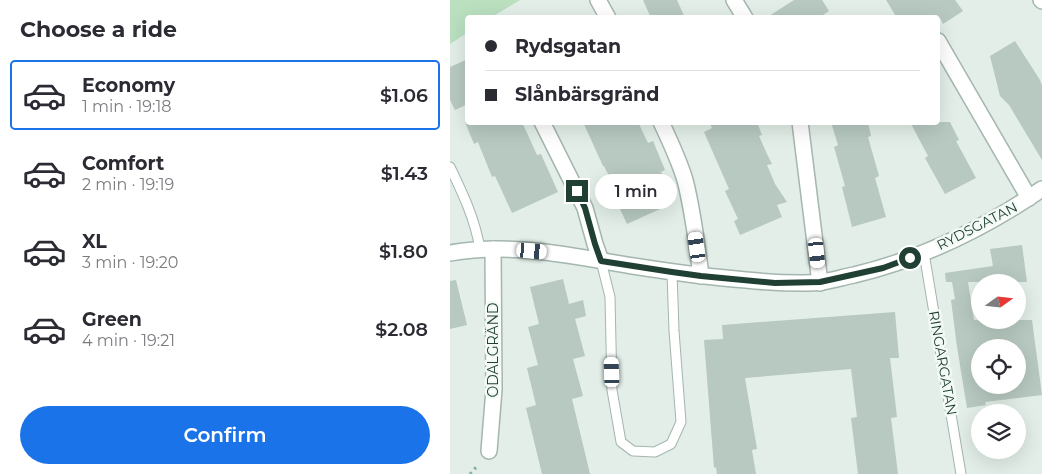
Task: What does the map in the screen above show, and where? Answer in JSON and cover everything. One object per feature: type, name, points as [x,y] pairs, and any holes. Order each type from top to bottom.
[{"type":"street","points":[[598,0],[606,15]]},
{"type":"street","points":[[734,0],[743,15]]},
{"type":"street","name":"RYDSGATAN","points":[[450,253],[470,249],[486,249],[569,255],[701,276],[775,283],[820,282],[883,268],[924,253],[997,218],[1039,191],[940,44]]},
{"type":"street","points":[[544,125],[585,208],[601,261]]},
{"type":"street","points":[[662,125],[684,179],[695,233],[701,276]]},
{"type":"street","points":[[800,125],[820,282]]},
{"type":"street","name":"ODALGRÄND","points":[[486,249],[494,389],[489,451]]},
{"type":"lane","points":[[450,167],[486,249]]},
{"type":"lane","name":"RINGARGATAN","points":[[924,253],[961,474]]},
{"type":"lane","points":[[601,261],[610,297],[612,390],[621,442],[633,451],[655,452],[671,444],[681,422],[672,272]]},
{"type":"green space","points":[[450,0],[520,0],[495,15],[465,15],[465,34],[450,44]]},
{"type":"building","points":[[643,0],[677,0],[684,15],[650,15]]},
{"type":"building","points":[[794,0],[822,0],[829,11],[823,15],[771,15]]},
{"type":"building","points":[[886,0],[955,0],[963,11],[943,24],[940,15],[895,15]]},
{"type":"building","points":[[1015,41],[1042,86],[1042,160],[1009,105],[1000,96],[990,56]]},
{"type":"building","points":[[465,60],[465,105],[455,110],[450,100],[450,67]]},
{"type":"building","points":[[940,122],[950,122],[959,140],[956,141],[976,178],[945,194],[925,158],[928,156],[912,125],[940,125]]},
{"type":"building","points":[[466,125],[523,125],[537,155],[541,154],[558,192],[512,213],[495,176],[492,177],[478,142],[474,144]]},
{"type":"building","points":[[584,125],[639,125],[648,143],[653,141],[665,170],[661,172],[666,183],[660,186],[669,205],[627,224],[620,209],[624,207]]},
{"type":"building","points":[[710,125],[758,125],[762,135],[759,136],[772,164],[767,165],[775,184],[787,202],[777,205],[782,217],[740,235],[734,221],[738,219],[725,191],[729,189],[704,132],[712,128]]},
{"type":"building","points":[[832,125],[869,125],[871,136],[868,137],[879,176],[875,178],[886,217],[852,227],[842,187],[845,186],[834,147],[838,145]]},
{"type":"building","points":[[1022,245],[1026,274],[971,274],[971,282],[968,282],[971,301],[971,329],[1026,329],[1026,320],[1032,320],[1042,395],[985,402],[986,404],[971,404],[971,407],[967,408],[951,300],[955,299],[952,282],[946,282],[945,273],[993,266],[990,249]]},
{"type":"building","points":[[563,279],[569,304],[583,300],[586,316],[575,319],[585,356],[573,359],[583,396],[572,399],[590,474],[542,474],[526,408],[536,405],[527,368],[538,365],[528,327],[539,324],[530,287]]},
{"type":"building","points":[[456,280],[467,325],[450,329],[450,281]]},
{"type":"building","points":[[895,312],[899,358],[890,358],[897,417],[891,418],[898,474],[858,474],[851,418],[857,417],[851,369],[745,378],[757,449],[752,450],[756,474],[717,474],[716,467],[714,468],[704,340],[723,339],[722,325]]},
{"type":"route","points":[[577,191],[585,208],[601,261],[701,276],[775,283],[820,282],[883,268],[910,258]]}]
